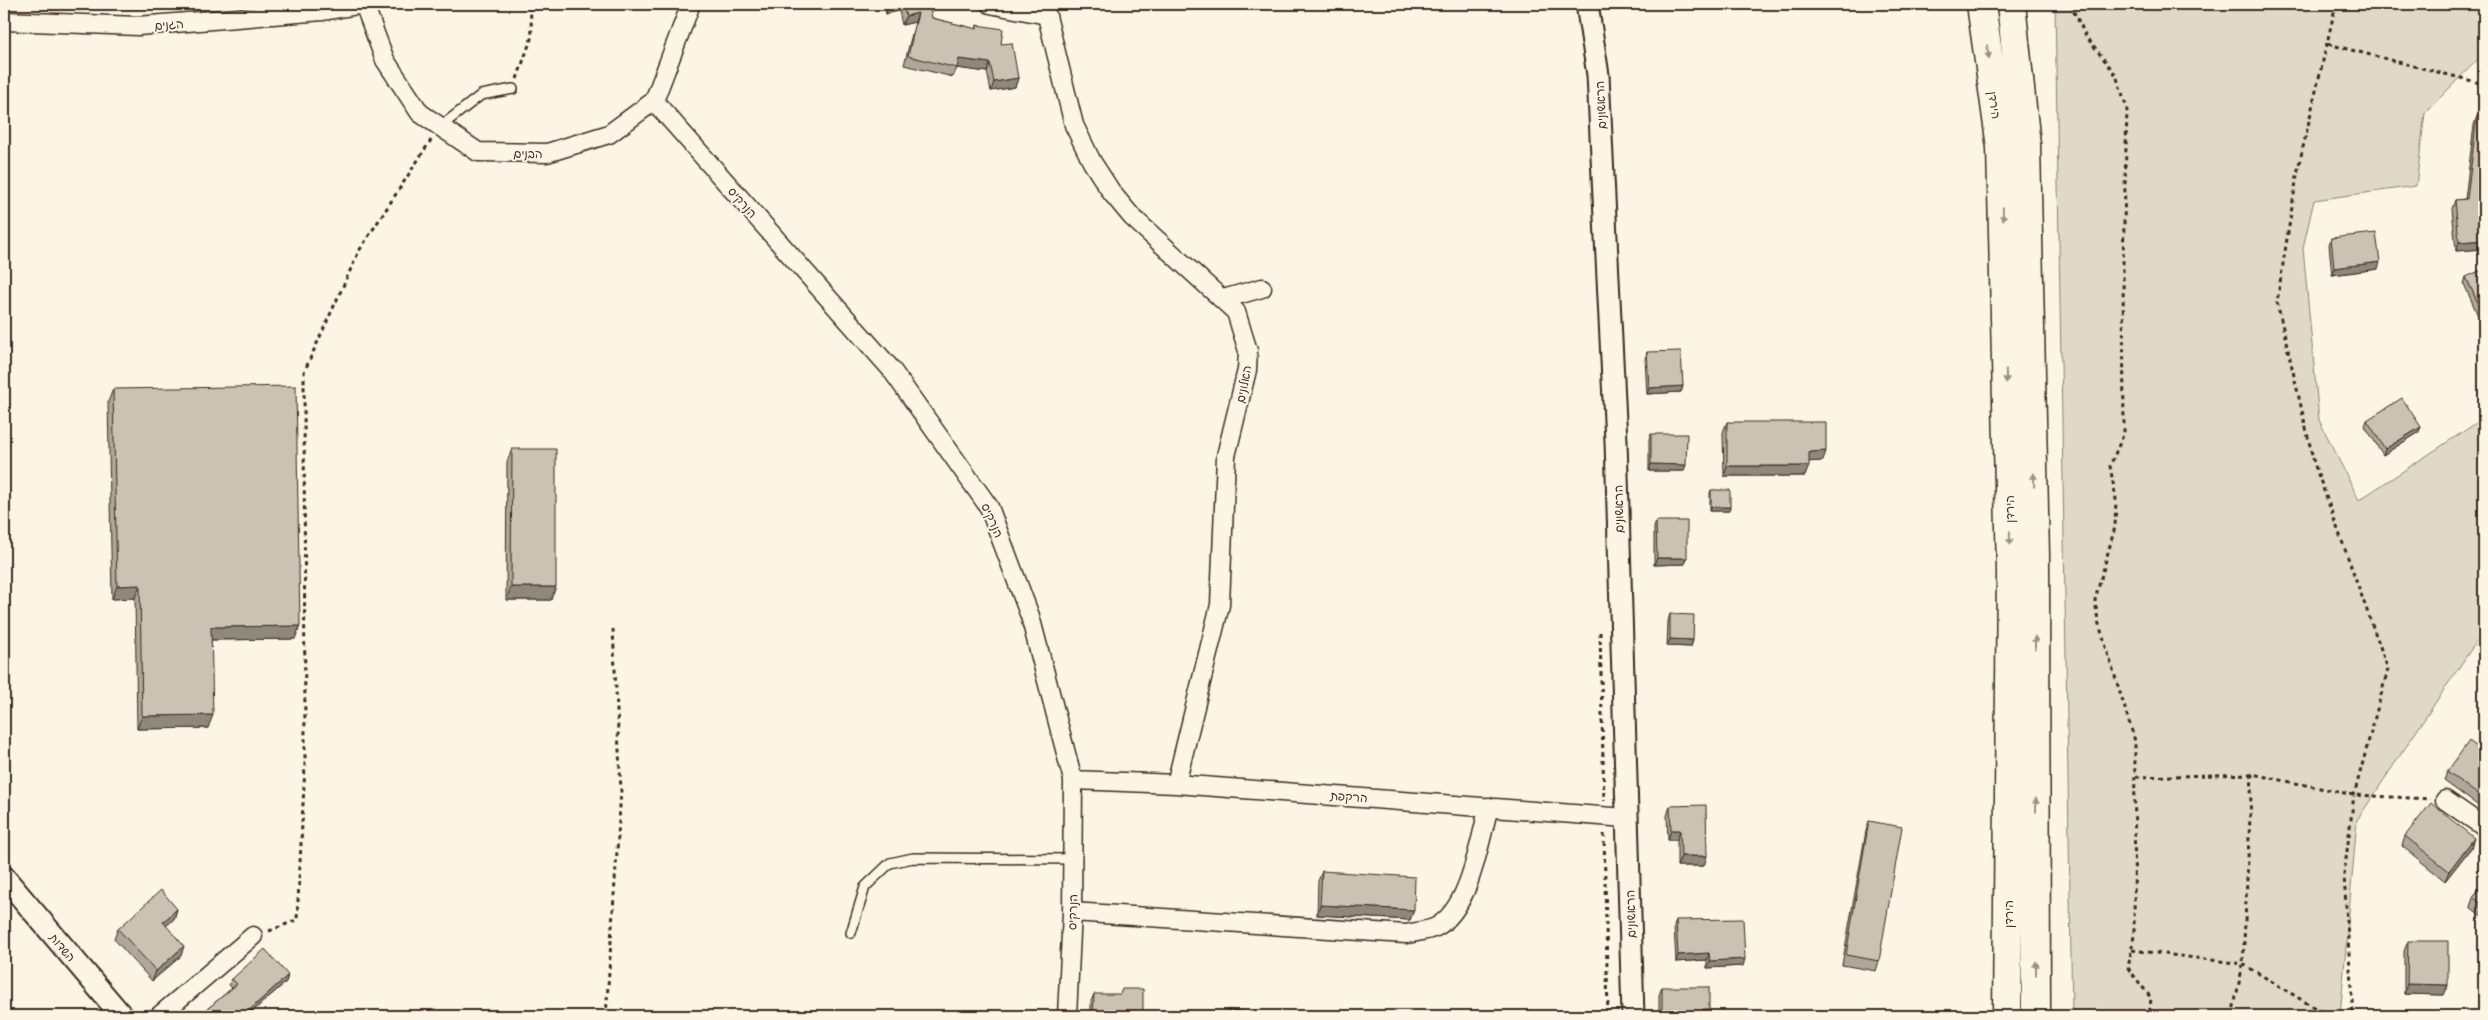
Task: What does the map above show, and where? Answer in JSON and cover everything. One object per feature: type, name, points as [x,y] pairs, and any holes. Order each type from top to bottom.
[{"type":"highway","name":"הירדן","points":[[1981,4],[2001,148],[2010,572],[2007,1016]]},
{"type":"highway","name":"הירדן","points":[[2011,4],[2026,165],[2035,556],[2036,1016]]},
{"type":"street","name":"הבנים","points":[[364,4],[385,60],[420,113],[478,152],[547,153],[609,134],[654,102]]},
{"type":"street","name":"הגנים","points":[[4,21],[138,26],[323,11],[364,4]]},
{"type":"street","points":[[654,102],[689,8],[688,4]]},
{"type":"street","name":"האלונים","points":[[990,4],[1045,9],[1074,125],[1092,162],[1112,193],[1155,241],[1236,312],[1248,351],[1247,370],[1226,456],[1220,605],[1176,784]]},
{"type":"street","name":"הראשונים","points":[[1587,4],[1598,75],[1616,441],[1633,1016]]},
{"type":"street","name":"הנרקיס","points":[[654,102],[891,370],[989,507],[1030,616],[1073,780],[1072,912],[1067,1016]]},
{"type":"street","points":[[1223,300],[1262,288]]},
{"type":"street","name":"הרקפת","points":[[1073,780],[1176,784],[1626,818]]},
{"type":"street","points":[[2445,800],[2484,827]]},
{"type":"street","points":[[1072,912],[1406,934],[1435,927],[1450,916],[1461,902],[1489,807]]},
{"type":"street","name":"השדות","points":[[4,878],[122,1016]]},
{"type":"street","points":[[159,1016],[254,936]]},
{"type":"lane","points":[[440,127],[481,94],[513,89]]},
{"type":"lane","points":[[851,933],[866,887],[890,863],[912,858],[1072,859]]},
{"type":"path","points":[[513,89],[532,36],[530,4]]},
{"type":"path","points":[[2070,4],[2086,36],[2116,75],[2127,108],[2123,263],[2124,433],[2110,466],[2116,498],[2115,527],[2095,600],[2098,621],[2135,741],[2134,936],[2128,968],[2151,998],[2150,1016]]},
{"type":"path","points":[[2336,4],[2298,169],[2277,302],[2314,464],[2388,669],[2354,795],[2344,875],[2353,1016]]},
{"type":"path","points":[[2328,44],[2484,84]]},
{"type":"path","points":[[254,936],[297,920],[305,766],[304,372],[359,251],[440,127]]},
{"type":"path","points":[[606,1016],[621,791],[613,629]]},
{"type":"path","points":[[1600,630],[1608,1016]]},
{"type":"path","points":[[2136,777],[2252,774],[2354,795],[2445,800]]},
{"type":"path","points":[[2232,1016],[2243,964],[2252,774]]},
{"type":"path","points":[[2132,950],[2243,964],[2328,1016]]},
{"type":"shaded area","points":[[2055,4],[2484,4],[2484,53],[2425,113],[2416,186],[2314,200],[2303,248],[2319,420],[2359,500],[2484,418],[2484,630],[2357,820],[2340,1016],[2072,1016]]},
{"type":"building","points":[[903,4],[929,4],[932,18],[977,29],[977,25],[1003,29],[1001,44],[1012,43],[1018,78],[994,82],[990,63],[959,59],[957,68],[908,56],[918,13],[906,16]]},
{"type":"building","points":[[2477,116],[2484,117],[2484,240],[2459,242],[2455,200],[2467,199]]},
{"type":"building","points":[[2376,233],[2380,262],[2334,268],[2331,238]]},
{"type":"building","points":[[2484,269],[2484,310],[2482,312],[2466,277]]},
{"type":"building","points":[[1681,351],[1683,386],[1649,388],[1647,352]]},
{"type":"building","points":[[296,386],[300,626],[211,627],[213,715],[142,716],[140,585],[117,586],[113,389]]},
{"type":"building","points":[[2402,398],[2421,427],[2385,449],[2367,420]]},
{"type":"building","points":[[1727,422],[1826,422],[1826,451],[1809,452],[1809,466],[1727,466]]},
{"type":"building","points":[[1651,434],[1687,434],[1686,465],[1651,464]]},
{"type":"building","points":[[512,449],[556,449],[556,587],[511,587]]},
{"type":"building","points":[[1711,490],[1730,490],[1730,507],[1711,507]]},
{"type":"building","points":[[1656,521],[1687,521],[1687,558],[1657,558]]},
{"type":"building","points":[[1670,614],[1694,615],[1693,640],[1670,639]]},
{"type":"building","points":[[2469,741],[2484,752],[2484,799],[2447,772]]},
{"type":"building","points":[[2431,803],[2474,838],[2449,871],[2405,836]]},
{"type":"building","points":[[1706,805],[1707,856],[1681,856],[1680,830],[1671,830],[1670,806]]},
{"type":"building","points":[[1869,821],[1902,827],[1879,961],[1846,955]]},
{"type":"building","points":[[1322,871],[1415,877],[1414,910],[1320,905]]},
{"type":"building","points":[[2484,883],[2484,906],[2473,897]]},
{"type":"building","points":[[161,890],[177,909],[163,922],[184,946],[156,971],[118,929]]},
{"type":"building","points":[[1743,919],[1745,959],[1710,961],[1709,953],[1678,955],[1676,920]]},
{"type":"building","points":[[2408,941],[2448,941],[2448,985],[2407,984]]},
{"type":"building","points":[[265,949],[288,975],[243,1016],[199,1016],[237,984],[232,979]]},
{"type":"building","points":[[1662,987],[1709,987],[1709,1009],[1703,1009],[1703,1016],[1662,1014]]},
{"type":"building","points":[[1122,989],[1143,989],[1143,1016],[1093,1016],[1094,994],[1120,994]]},
{"type":"building","points":[[1228,1010],[1251,1012],[1251,1016],[1227,1016]]}]
